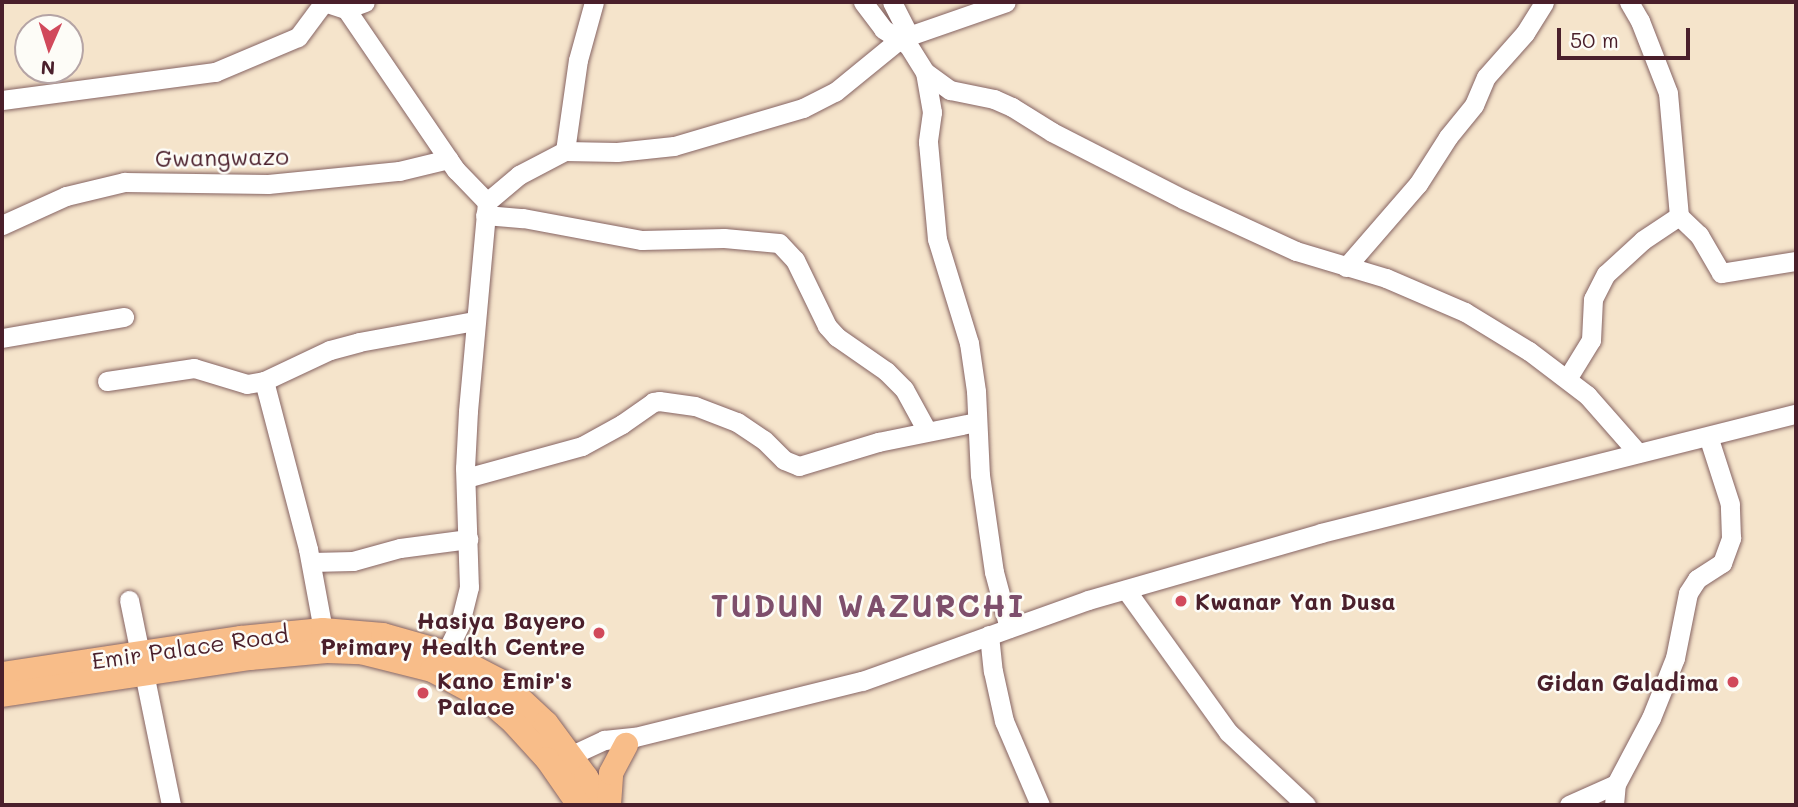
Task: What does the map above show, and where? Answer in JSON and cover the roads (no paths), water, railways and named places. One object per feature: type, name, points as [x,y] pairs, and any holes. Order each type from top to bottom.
[{"type":"main road","name":"Emir Palace Road","points":[[2,695],[142,664],[241,638],[323,630],[383,635],[446,653],[502,682],[546,723],[560,760],[577,790],[603,805]]},
{"type":"main road","name":"Emir Palace Road","points":[[2,674],[327,651],[360,652],[432,670],[488,700],[560,760]]},
{"type":"main road","points":[[609,805],[611,773],[631,741]]},
{"type":"street","points":[[2,100],[215,72],[298,37],[324,2],[345,9],[486,209],[642,240],[724,238],[779,243],[790,251],[827,326],[837,337],[886,370],[904,389],[927,431]]},
{"type":"street","points":[[345,9],[365,2]]},
{"type":"street","points":[[565,151],[578,60],[594,2]]},
{"type":"street","points":[[863,2],[884,29],[904,37]]},
{"type":"street","points":[[892,2],[904,37],[925,72],[932,112],[928,142],[937,239],[969,342],[993,572],[1009,628]]},
{"type":"street","points":[[446,653],[466,606],[469,587],[466,478],[475,321],[486,209],[519,175],[565,151],[649,150],[784,114],[835,92],[904,37],[1006,2]]},
{"type":"street","points":[[1346,267],[1418,184],[1448,137],[1474,104],[1486,77],[1525,33],[1544,2]]},
{"type":"street","points":[[1629,2],[1668,93],[1679,216],[1699,235],[1721,273],[1796,261]]},
{"type":"street","points":[[925,72],[950,90],[994,99],[1012,107],[1052,132],[1183,199],[1297,251],[1386,278],[1443,300],[1498,330],[1567,379],[1600,407],[1638,453]]},
{"type":"street","name":"Gwangwazo","points":[[2,225],[66,196],[124,182],[268,184],[399,171],[449,159]]},
{"type":"street","points":[[1567,379],[1591,340],[1594,299],[1606,274],[1643,240],[1679,216]]},
{"type":"street","points":[[2,338],[124,317]]},
{"type":"street","points":[[107,381],[194,368],[222,375],[236,383],[264,382],[340,347],[475,321]]},
{"type":"street","points":[[264,382],[311,562],[323,630]]},
{"type":"street","points":[[466,478],[582,446],[622,424],[653,402],[659,401],[695,405],[737,422],[764,440],[785,460],[799,466],[927,431],[976,422]]},
{"type":"street","points":[[560,760],[604,740],[631,741],[862,681],[1009,628],[1126,590],[1321,533],[1796,414]]},
{"type":"street","points":[[1614,805],[1616,784],[1663,693],[1675,658],[1690,588],[1697,579],[1722,563],[1731,538],[1730,505],[1708,436]]},
{"type":"street","points":[[311,562],[353,561],[400,548],[468,539]]},
{"type":"street","points":[[1126,590],[1228,732],[1306,805]]},
{"type":"street","points":[[129,600],[171,805]]},
{"type":"street","points":[[989,635],[993,671],[1004,721],[1040,805]]},
{"type":"street","points":[[577,790],[631,741]]},
{"type":"street","points":[[1569,805],[1616,784]]},
{"type":"place","name":"Kwanar Yan Dusa","points":[[1181,601]]},
{"type":"place","name":"Hasiya Bayero Primary Health Centre","points":[[599,633]]},
{"type":"place","name":"Gidan Galadima","points":[[1733,682]]},
{"type":"place","name":"Kano Emir's Palace","points":[[423,693]]},
{"type":"district","name":"TUDUN WAZURCHI","points":[[868,605]]}]
